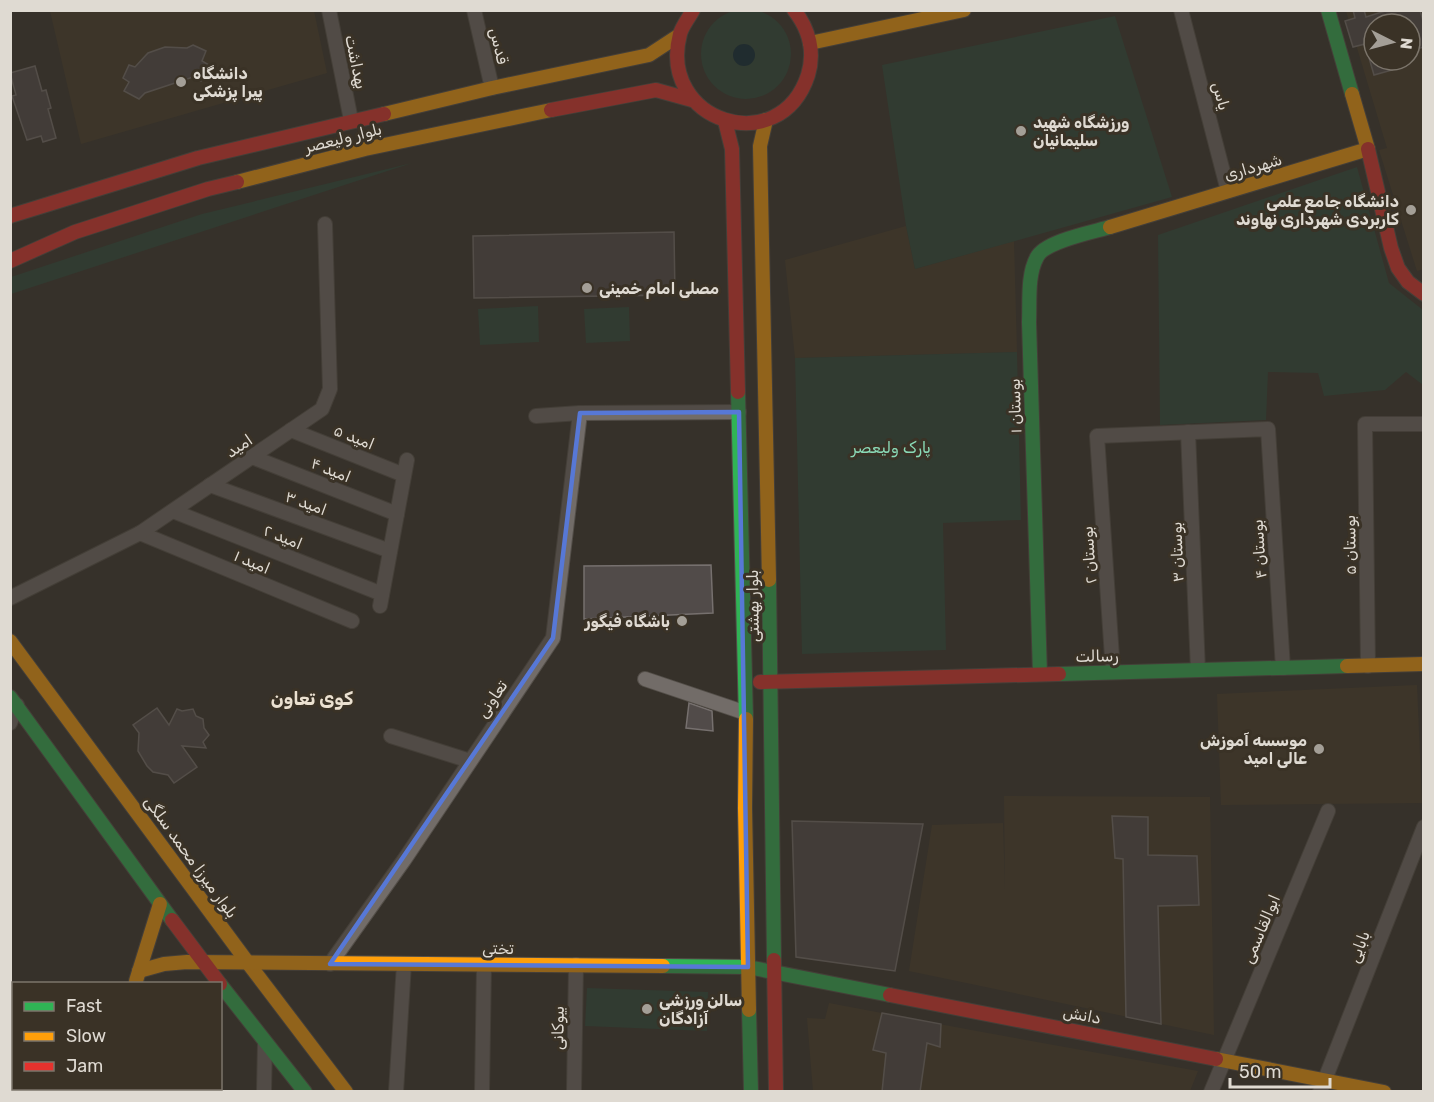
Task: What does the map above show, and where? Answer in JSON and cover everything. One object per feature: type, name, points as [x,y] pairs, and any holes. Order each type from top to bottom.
[{"type":"main road","points":[[693,10],[678,36],[675,54],[683,87],[692,100],[707,113],[725,121],[746,124],[766,120],[783,111],[797,98],[807,81],[811,62],[810,43],[800,12]]},
{"type":"main road","points":[[810,43],[964,10]]},
{"type":"main road","points":[[1328,10],[1368,149],[1398,268],[1408,282],[1424,294]]},
{"type":"main road","name":"بلوار ولیعصر","points":[[10,261],[203,174],[351,120],[649,55],[678,36]]},
{"type":"main road","name":"بلوار ولیعصر","points":[[10,216],[203,174],[365,149],[500,119],[656,90],[692,100]]},
{"type":"main road","name":"بلوار بهشتی","points":[[766,120],[760,146],[771,681],[776,1092]]},
{"type":"main road","name":"بلوار بهشتی","points":[[725,121],[732,149],[746,682],[745,808],[751,1092]]},
{"type":"main road","name":"شهرداری","points":[[1147,215],[1368,149]]},
{"type":"main road","name":"بوستان ۱","points":[[1040,674],[1029,322],[1030,284],[1037,255],[1052,244],[1147,215]]},
{"type":"main road","name":"بلوار میرزا محمد سلگی","points":[[10,641],[346,1092]]},
{"type":"main road","name":"رسالت","points":[[746,682],[1424,664]]},
{"type":"main road","points":[[13,703],[219,982]]},
{"type":"main road","points":[[137,977],[160,904]]},
{"type":"main road","name":"تختی","points":[[137,977],[161,963],[182,961],[748,967]]},
{"type":"main road","name":"دانش","points":[[748,967],[1224,1060],[1323,1086],[1384,1092]]},
{"type":"main road","points":[[222,987],[305,1092]]},
{"type":"street","name":"بهداشت","points":[[329,10],[351,120]]},
{"type":"street","name":"قدس","points":[[474,10],[492,88]]},
{"type":"street","name":"یاس","points":[[1181,10],[1228,191]]},
{"type":"street","name":"امید","points":[[10,598],[140,533],[322,409],[330,389],[325,224]]},
{"type":"street","points":[[536,416],[580,413],[739,412]]},
{"type":"street","name":"تعاونی","points":[[330,964],[404,860],[553,638],[580,413]]},
{"type":"street","name":"بوستان ۵","points":[[1368,666],[1365,424],[1424,424]]},
{"type":"street","name":"بوستان ۴","points":[[1188,432],[1268,429],[1282,668]]},
{"type":"street","name":"امید ۵","points":[[291,430],[404,475]]},
{"type":"street","name":"بوستان ۲","points":[[1113,672],[1097,436],[1188,432]]},
{"type":"street","name":"بوستان ۳","points":[[1188,432],[1198,670]]},
{"type":"street","name":"امید ۴","points":[[252,456],[397,514]]},
{"type":"street","points":[[390,551],[407,460]]},
{"type":"street","name":"امید ۳","points":[[210,485],[390,551]]},
{"type":"street","name":"امید ۲","points":[[173,511],[381,600],[390,551]]},
{"type":"street","name":"امید ۱","points":[[140,533],[352,621]]},
{"type":"street","points":[[645,679],[746,713]]},
{"type":"street","points":[[10,723],[13,703]]},
{"type":"street","points":[[391,736],[471,761]]},
{"type":"street","name":"ابوالقاسمی","points":[[1211,1092],[1328,811]]},
{"type":"street","name":"بابایی","points":[[1323,1086],[1424,827]]},
{"type":"street","points":[[396,1092],[404,964]]},
{"type":"street","points":[[482,1092],[484,965]]},
{"type":"street","name":"بیوکانی","points":[[574,1092],[576,965]]},
{"type":"street","points":[[264,1092],[265,1042]]},
{"type":"highlighted area","points":[[739,412],[748,967],[330,964],[553,638],[580,413]]},
{"type":"shaded area","name":"دانشگاه پیرا پزشکی","points":[[50,11],[314,11],[327,73],[81,144]]},
{"type":"shaded area","points":[[1346,11],[1423,11],[1424,269],[1417,271],[1379,150],[1387,148],[1364,72],[1422,72],[1422,12],[1362,12],[1362,64]]},
{"type":"shaded area","points":[[906,226],[915,269],[1014,241],[1017,352],[795,358],[785,260]]},
{"type":"shaded area","name":"موسسه آموزش عالی امید","points":[[1417,685],[1422,803],[1221,805],[1217,694]]},
{"type":"shaded area","points":[[1004,796],[1210,797],[1214,1035],[909,971],[932,825],[1003,823],[1005,890]]},
{"type":"shaded area","points":[[829,1003],[1198,1071],[1190,1091],[813,1091],[807,1018],[825,1019]]},
{"type":"green space","points":[[746,9],[763,12],[778,22],[788,37],[791,54],[788,71],[778,86],[763,96],[746,99],[729,96],[714,86],[704,71],[701,54],[704,37],[714,22],[729,12]]},
{"type":"green space","name":"ورزشگاه شهید سلیمانیان","points":[[1115,16],[1172,197],[915,269],[906,226],[882,65]]},
{"type":"green space","points":[[412,163],[11,294],[11,277],[202,214]]},
{"type":"green space","points":[[1357,167],[1389,283],[1423,310],[1423,385],[1406,372],[1385,390],[1324,396],[1318,373],[1268,372],[1266,420],[1160,425],[1158,235]]},
{"type":"green space","points":[[538,306],[539,342],[480,345],[478,309]]},
{"type":"green space","points":[[629,307],[630,341],[586,343],[584,309]]},
{"type":"green space","name":"پارک ولیعصر","points":[[1017,352],[1021,520],[943,523],[946,650],[802,654],[795,358]]},
{"type":"green space","name":"سالن ورزشی آزادگان","points":[[587,988],[708,992],[707,1031],[585,1026]]},
{"type":"water","points":[[744,44],[752,47],[755,55],[752,63],[744,66],[736,63],[733,55],[736,47]]},
{"type":"building","points":[[1353,10],[1364,10],[1365,12],[1362,12],[1362,45],[1353,47],[1345,21],[1355,18]]},
{"type":"building","points":[[1388,10],[1420,10],[1421,12],[1382,12]]},
{"type":"building","points":[[1422,17],[1424,24],[1424,47],[1422,48]]},
{"type":"building","points":[[193,45],[206,51],[202,61],[209,65],[201,81],[193,77],[145,93],[139,99],[124,91],[129,82],[123,78],[129,65],[135,67],[148,53],[165,47],[187,48]]},
{"type":"building","points":[[35,66],[42,91],[46,90],[51,108],[48,109],[56,138],[43,142],[41,136],[27,140],[12,96],[16,95],[10,73]]},
{"type":"building","points":[[674,232],[675,295],[474,298],[473,236]]},
{"type":"building","points":[[711,565],[713,613],[584,619],[584,566]]},
{"type":"building","points":[[689,703],[712,711],[713,731],[686,728]]},
{"type":"building","points":[[157,708],[169,725],[177,709],[182,711],[193,709],[196,716],[203,719],[204,728],[209,735],[203,742],[206,748],[182,746],[197,767],[174,783],[168,775],[153,772],[138,751],[139,733],[133,725]]},
{"type":"building","points":[[1112,816],[1148,817],[1148,855],[1197,856],[1199,905],[1158,906],[1161,1024],[1126,1017],[1123,859],[1115,858]]},
{"type":"building","points":[[792,821],[923,824],[895,971],[796,957]]},
{"type":"building","points":[[882,1013],[941,1024],[940,1047],[927,1043],[920,1092],[882,1092],[886,1053],[873,1050]]},
{"type":"traffic: fast","points":[[1328,10],[1352,94]]},
{"type":"traffic: fast","points":[[1040,674],[1029,322],[1030,280],[1037,257],[1049,246],[1110,227]]},
{"type":"traffic: fast","points":[[738,392],[746,719]]},
{"type":"traffic: fast","points":[[769,580],[774,960]]},
{"type":"traffic: fast","points":[[1059,674],[1347,666]]},
{"type":"traffic: fast","points":[[10,697],[172,920]]},
{"type":"traffic: fast","points":[[663,966],[748,967],[890,995]]},
{"type":"traffic: fast","points":[[222,987],[305,1092]]},
{"type":"traffic: fast","points":[[749,1010],[751,1092]]},
{"type":"traffic: slow","points":[[810,43],[964,10]]},
{"type":"traffic: slow","points":[[384,114],[492,88],[649,55],[678,36]]},
{"type":"traffic: slow","points":[[1110,227],[1368,149],[1352,94]]},
{"type":"traffic: slow","points":[[237,182],[365,149],[551,110]]},
{"type":"traffic: slow","points":[[766,120],[760,146],[769,580]]},
{"type":"traffic: slow","points":[[10,641],[346,1092]]},
{"type":"traffic: slow","points":[[1347,666],[1424,664]]},
{"type":"traffic: slow","points":[[746,719],[745,808],[749,1010]]},
{"type":"traffic: slow","points":[[136,981],[160,904]]},
{"type":"traffic: slow","points":[[139,971],[164,964],[187,962],[663,966]]},
{"type":"traffic: slow","points":[[1216,1059],[1384,1092]]},
{"type":"traffic: jam","points":[[693,10],[680,34],[678,65],[686,90],[703,108],[725,120],[749,123],[773,117],[794,102],[808,75],[811,49],[804,25],[794,10]]},
{"type":"traffic: jam","points":[[551,110],[656,90],[692,100]]},
{"type":"traffic: jam","points":[[10,216],[198,158],[384,114]]},
{"type":"traffic: jam","points":[[725,121],[732,149],[738,392]]},
{"type":"traffic: jam","points":[[1368,149],[1391,248],[1398,268],[1408,282],[1424,294]]},
{"type":"traffic: jam","points":[[10,261],[75,232],[208,189],[237,182]]},
{"type":"traffic: jam","points":[[760,682],[1059,674]]},
{"type":"traffic: jam","points":[[172,920],[218,982]]},
{"type":"traffic: jam","points":[[774,960],[776,1092]]},
{"type":"traffic: jam","points":[[890,995],[1216,1059]]},
{"type":"place","name":"دانشگاه پیرا پزشکی","points":[[181,82]]},
{"type":"place","name":"ورزشگاه شهید سلیمانیان","points":[[1021,131]]},
{"type":"place","name":"دانشگاه جامع علمی کاربردی شهرداری نهاوند","points":[[1411,210]]},
{"type":"place","name":"مصلی امام خمینی","points":[[587,288]]},
{"type":"place","name":"باشگاه فیگور","points":[[682,621]]},
{"type":"place","name":"موسسه آموزش عالی امید","points":[[1319,749]]},
{"type":"place","name":"سالن ورزشی آزادگان","points":[[647,1009]]},
{"type":"district","name":"کوی تعاون","points":[[312,699]]}]
